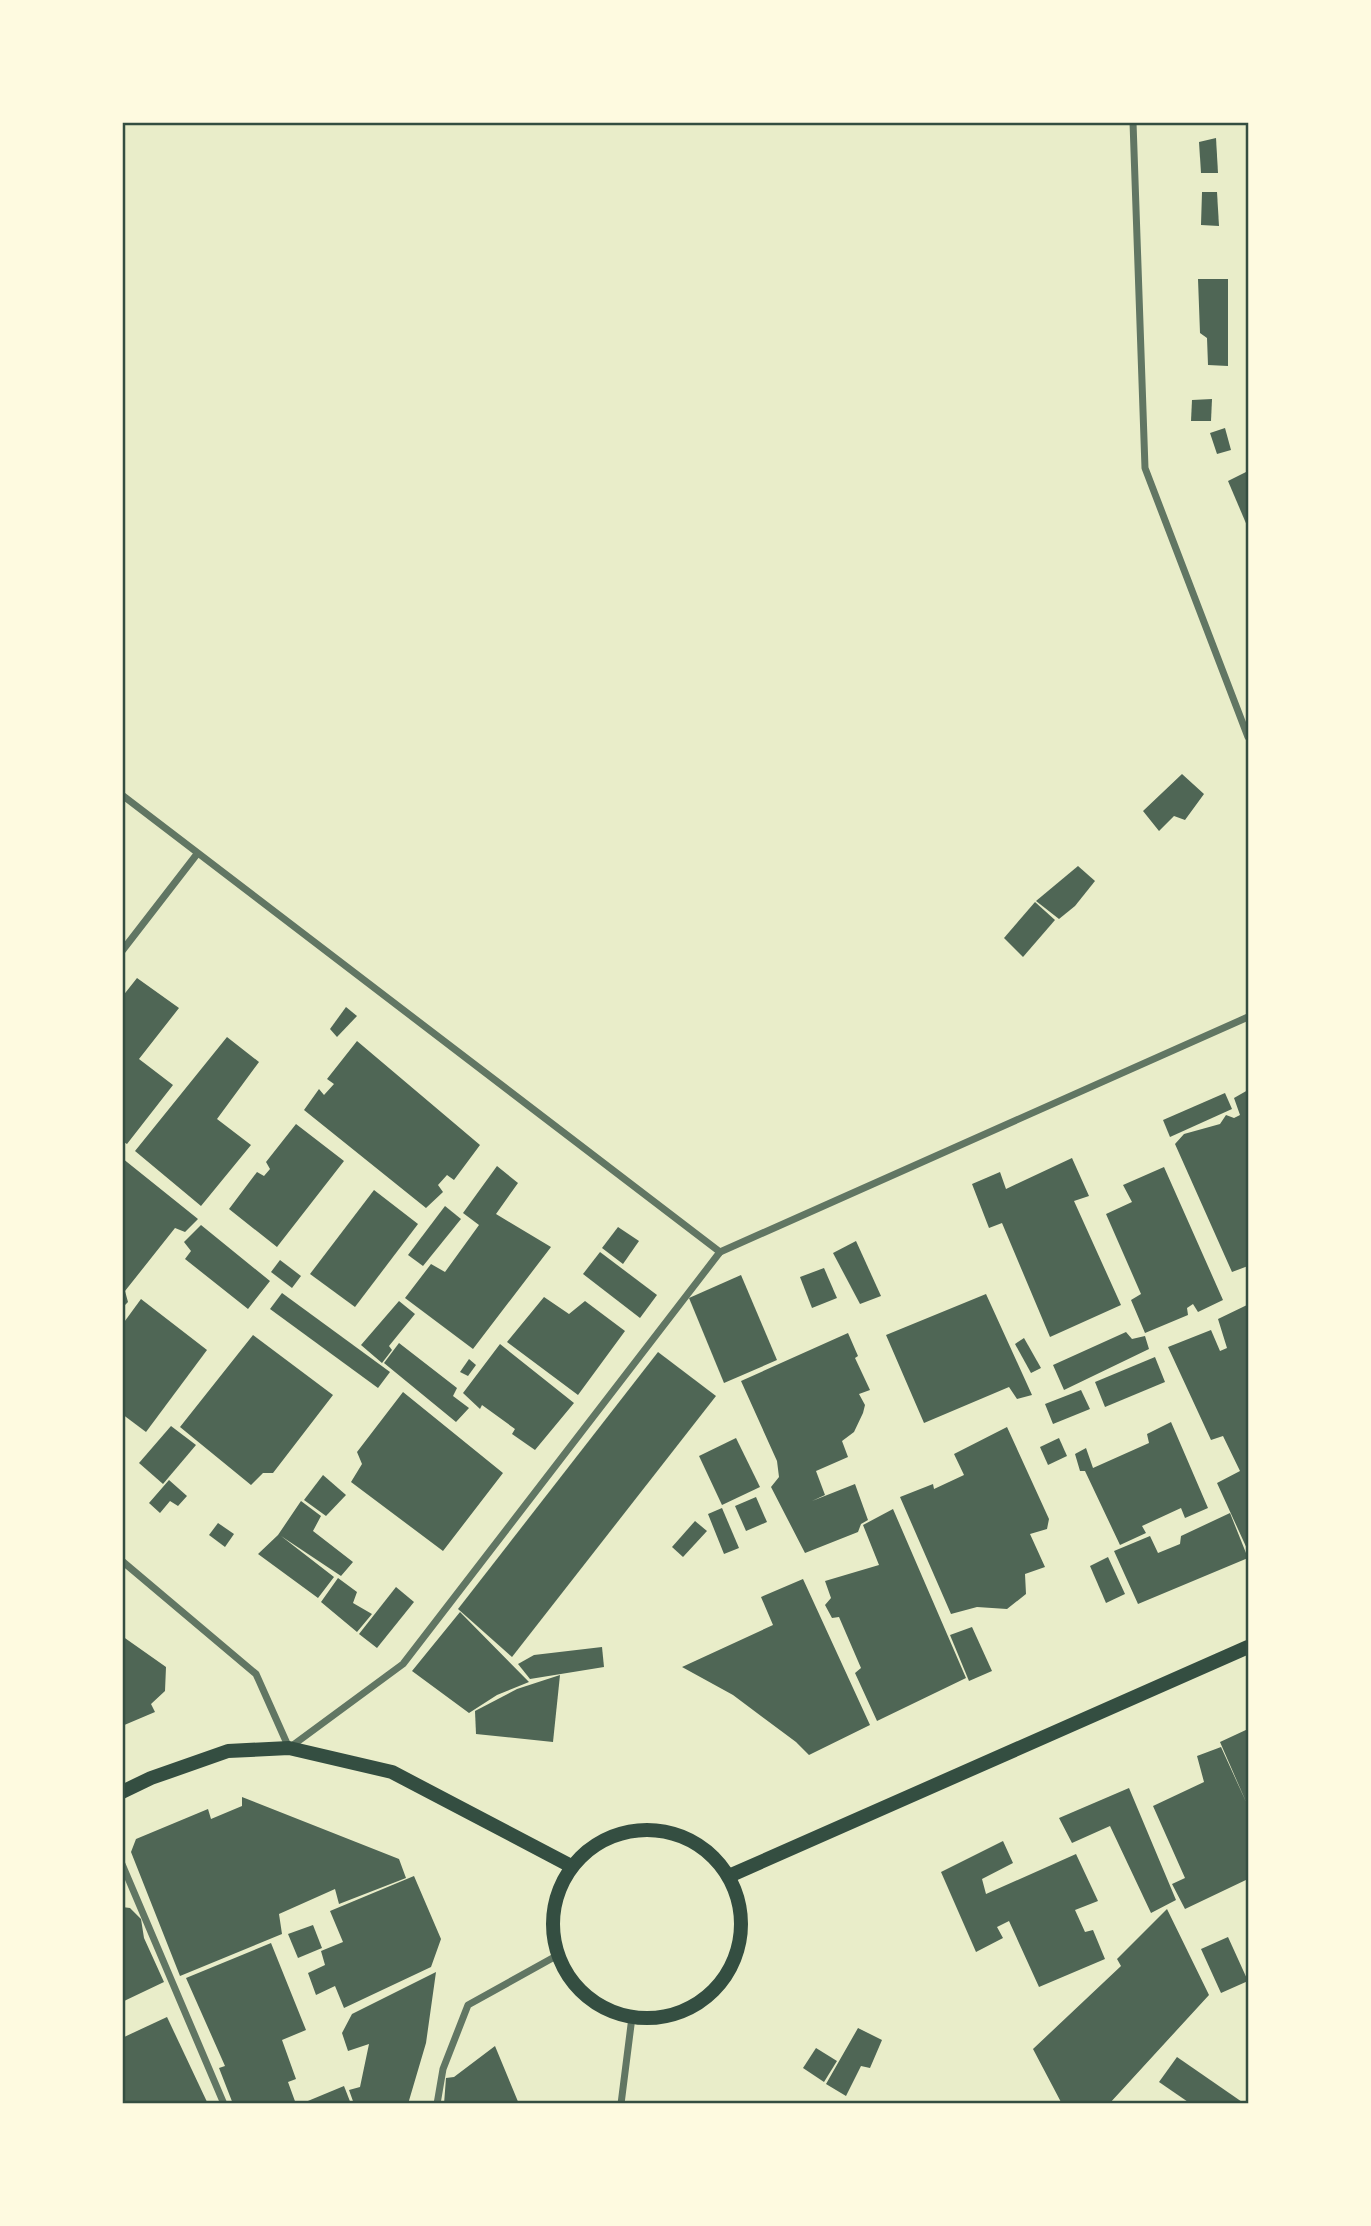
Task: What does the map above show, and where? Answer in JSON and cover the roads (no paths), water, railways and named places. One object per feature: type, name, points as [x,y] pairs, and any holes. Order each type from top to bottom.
[{"type":"main road","points":[[729,1876],[1248,1647]]},
{"type":"main road","points":[[122,1792],[151,1777],[228,1751],[289,1748],[392,1772],[571,1866]]},
{"type":"main road","points":[[634,1830],[671,1832],[704,1848],[729,1876],[740,1914],[741,1934],[733,1964],[715,1989],[691,2007],[662,2018],[632,2017],[595,2004],[567,1976],[553,1940],[554,1901],[571,1866],[598,1842],[634,1830]]},
{"type":"street","points":[[1133,122],[1145,468],[1248,737]]},
{"type":"street","points":[[122,795],[720,1252]]},
{"type":"street","points":[[122,951],[197,854]]},
{"type":"street","points":[[122,1561],[256,1674],[289,1748],[403,1664],[720,1252],[1248,1017]]},
{"type":"street","points":[[122,1864],[224,2104]]},
{"type":"street","points":[[437,2104],[443,2069],[468,2005],[558,1955]]},
{"type":"street","points":[[621,2104],[632,2017]]}]
